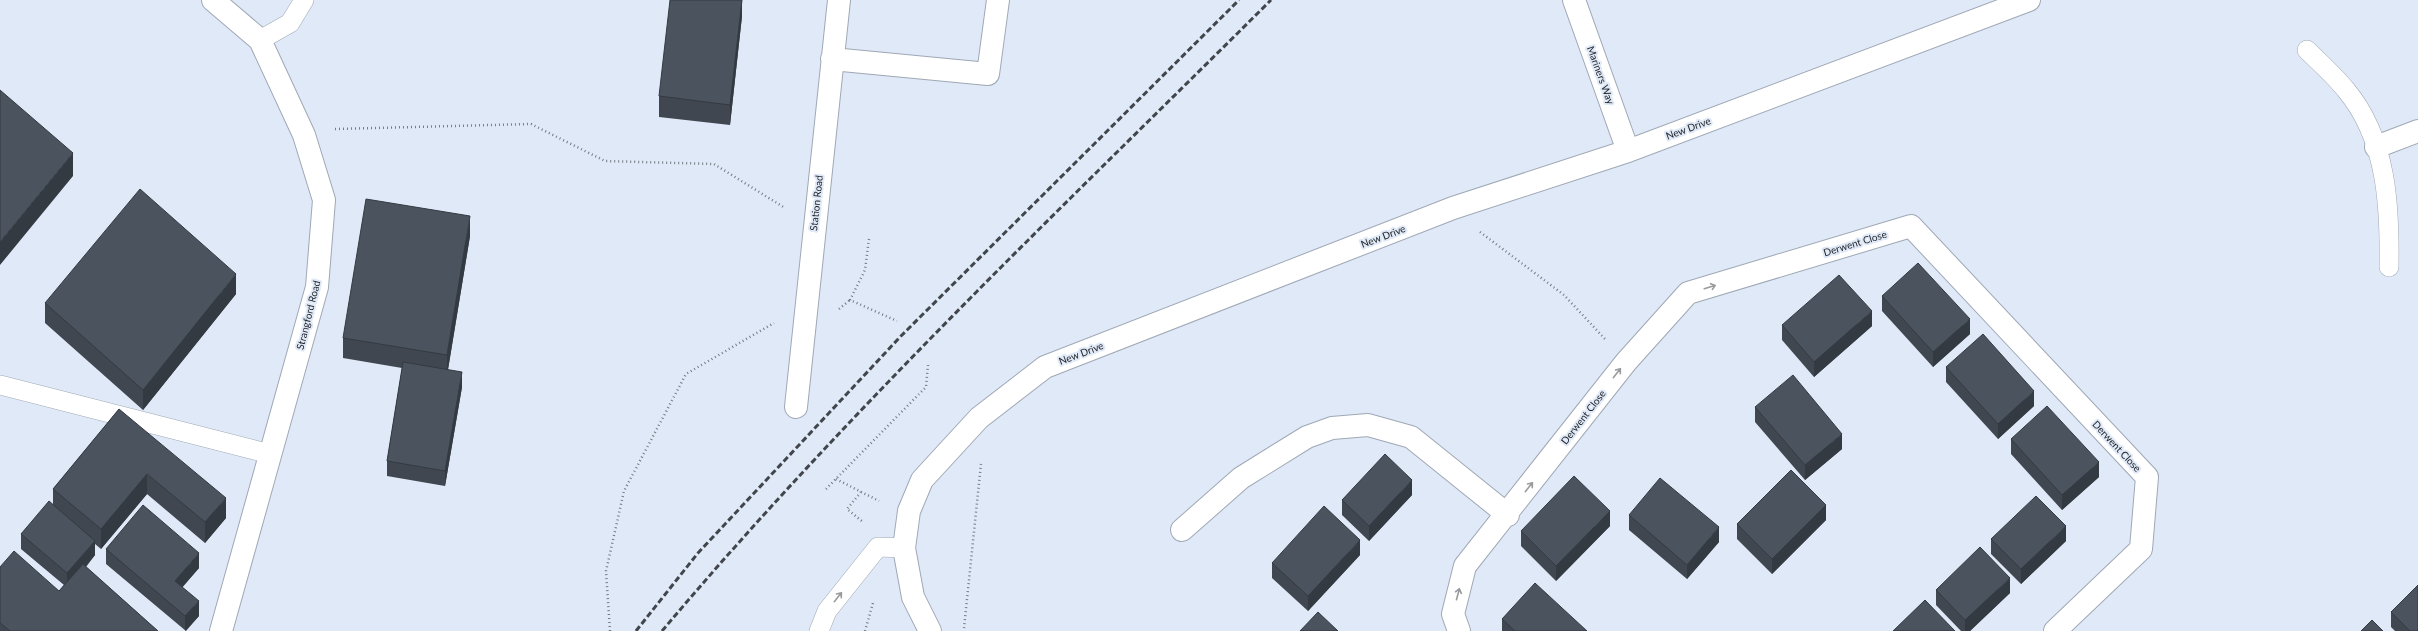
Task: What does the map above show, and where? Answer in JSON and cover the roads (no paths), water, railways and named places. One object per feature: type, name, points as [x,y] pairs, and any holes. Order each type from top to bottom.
[{"type":"street","name":"Strangford Road","points":[[213,0],[260,40],[304,135],[324,200],[317,287],[221,631]]},
{"type":"street","name":"Station Road","points":[[796,407],[815,212],[839,0]]},
{"type":"street","points":[[832,59],[988,74],[998,0]]},
{"type":"street","name":"Mariners Way","points":[[1574,0],[1628,151]]},
{"type":"street","name":"New Drive","points":[[930,631],[913,598],[904,548],[909,511],[922,480],[979,418],[1045,367],[1453,208],[1628,151],[2029,0]]},
{"type":"street","points":[[2376,147],[2418,131]]},
{"type":"street","name":"Derwent Close","points":[[1459,631],[1453,614],[1465,566],[1508,515],[1626,362],[1688,293],[1911,226],[2147,477],[2141,549],[2055,631]]},
{"type":"street","points":[[1182,530],[1241,478],[1307,437],[1332,428],[1368,425],[1411,438],[1508,515]]},
{"type":"lane","points":[[260,40],[290,24],[304,0]]},
{"type":"lane","points":[[2308,50],[2346,90],[2362,114],[2376,147],[2385,181],[2390,215],[2390,267]]},
{"type":"lane","points":[[0,385],[270,454]]},
{"type":"lane","points":[[819,631],[827,611],[878,547],[904,548]]},
{"type":"railway","points":[[636,631],[698,553],[901,336],[1239,0]]},
{"type":"railway","points":[[662,631],[734,548],[883,387],[1037,231],[1271,0]]}]
